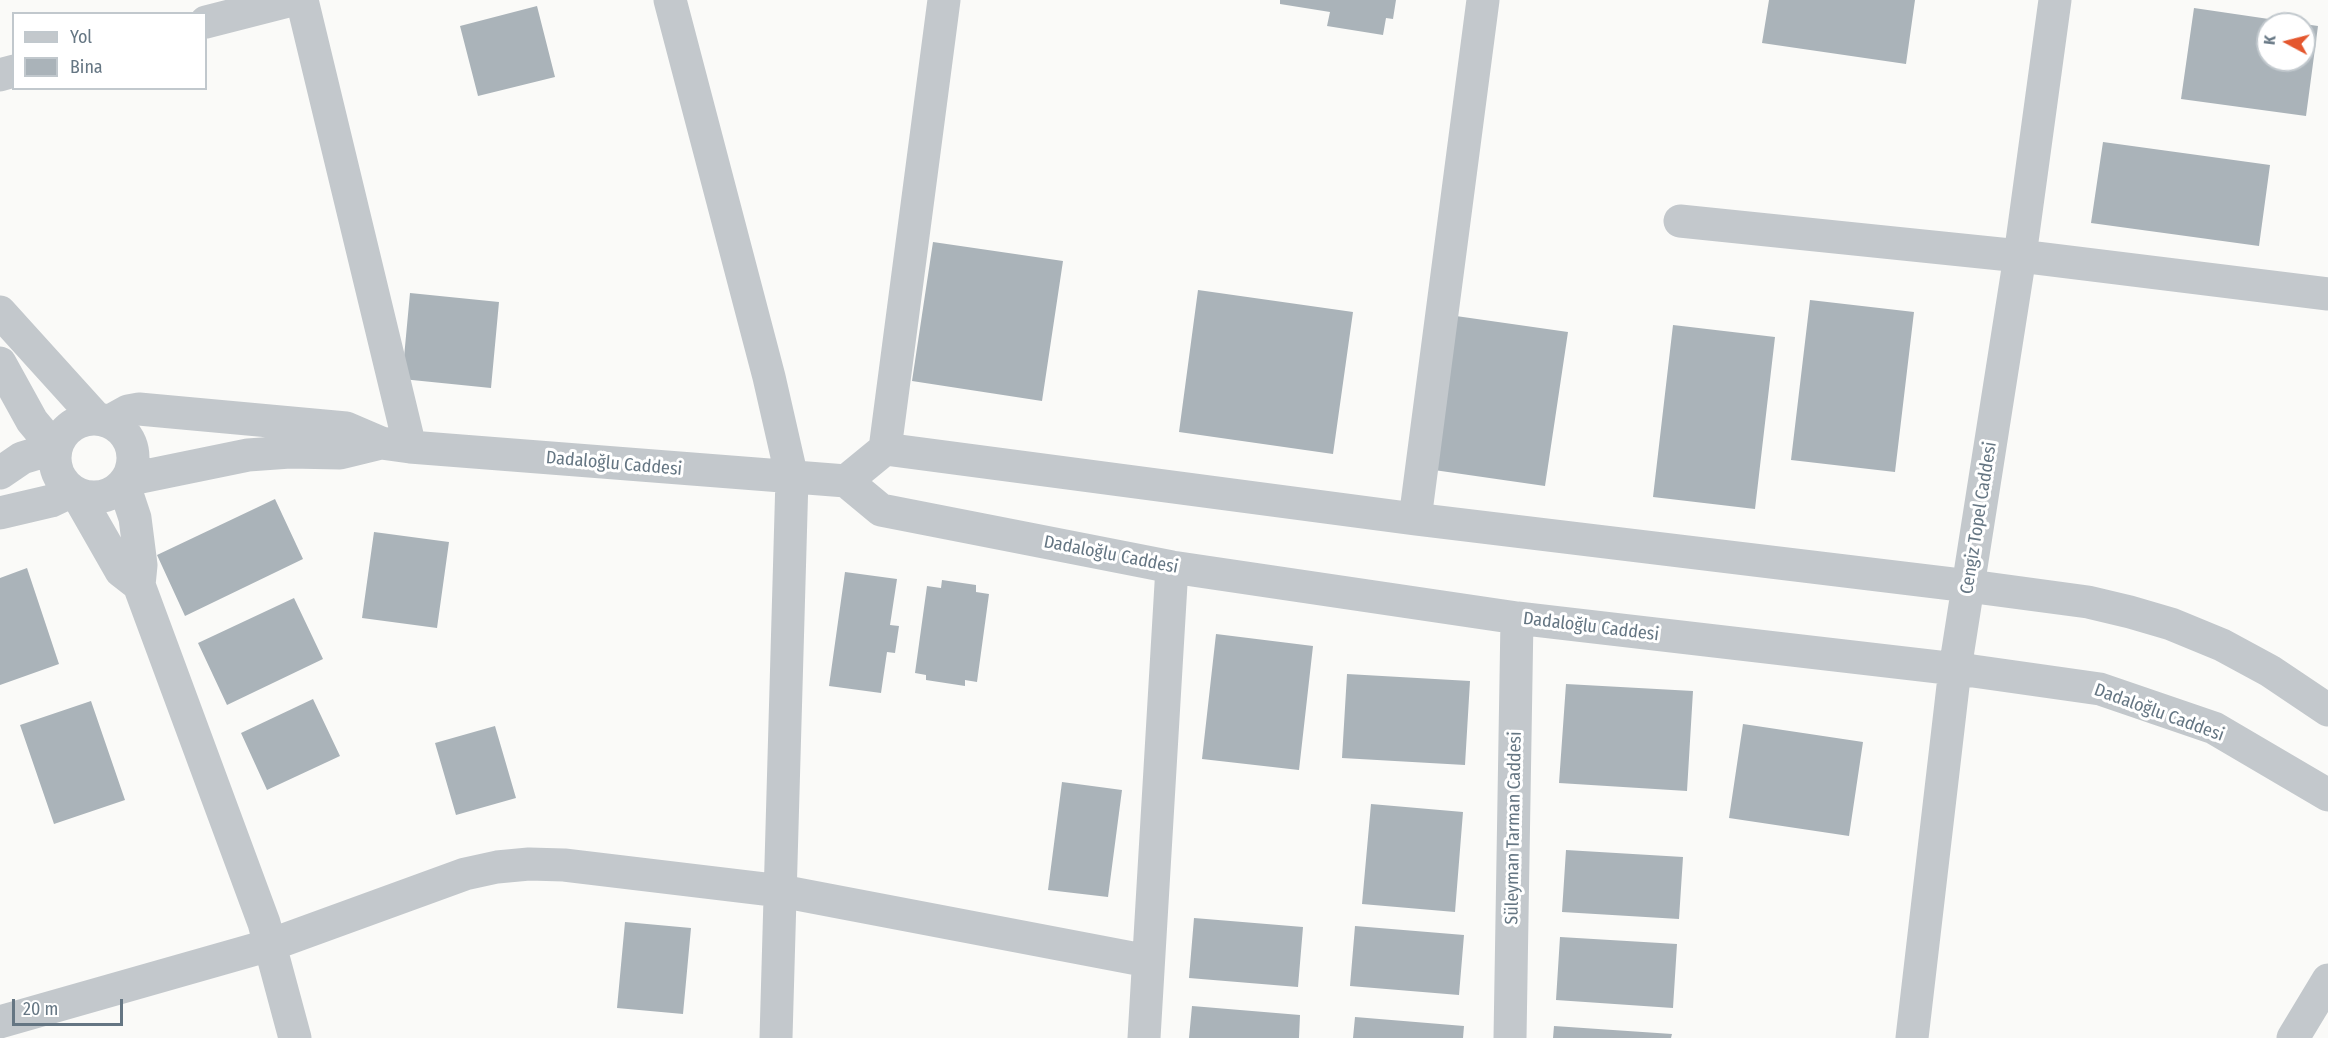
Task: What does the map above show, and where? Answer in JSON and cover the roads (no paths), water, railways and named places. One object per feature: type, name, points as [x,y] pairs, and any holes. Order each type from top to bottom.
[{"type":"street","points":[[207,22],[292,0]]},
{"type":"street","points":[[302,0],[396,445]]},
{"type":"street","points":[[670,0],[769,377],[792,478],[776,1038]]},
{"type":"street","points":[[846,481],[885,448],[944,0]]},
{"type":"street","points":[[1415,519],[1483,0]]},
{"type":"street","name":"Cengiz Topel Caddesi","points":[[1912,1038],[1955,669],[2020,256],[2055,0]]},
{"type":"street","points":[[1680,221],[2020,256],[2328,294]]},
{"type":"street","points":[[0,312],[103,420],[121,429],[129,440],[133,454],[132,468],[124,483],[104,496],[90,498],[66,486],[58,475],[54,462],[56,446],[70,426],[83,419],[103,420]]},
{"type":"street","points":[[0,363],[32,422],[56,446]]},
{"type":"street","name":"Dadaloğlu Caddesi","points":[[103,420],[139,409],[346,428],[396,445]]},
{"type":"street","name":"Dadaloğlu Caddesi","points":[[124,483],[248,455],[290,452],[340,453],[396,445],[846,481],[881,510],[1172,567],[1517,618],[1955,669],[2100,689],[2214,728],[2328,795]]},
{"type":"street","points":[[0,473],[22,458],[56,446]]},
{"type":"street","points":[[885,448],[1415,519],[2088,602],[2171,624],[2222,645],[2261,666],[2328,710]]},
{"type":"street","points":[[124,483],[135,518],[141,565],[139,585],[233,836],[270,945],[295,1038]]},
{"type":"street","points":[[0,513],[51,501],[75,492]]},
{"type":"street","points":[[75,492],[120,571],[139,585]]},
{"type":"street","points":[[1143,1038],[1172,567]]},
{"type":"street","name":"Süleyman Tarman Caddesi","points":[[1510,1038],[1517,618]]},
{"type":"street","points":[[0,1022],[270,945],[465,874],[497,867],[529,864],[564,865],[781,891],[1148,961]]},
{"type":"street","points":[[2293,1038],[2328,980]]}]
